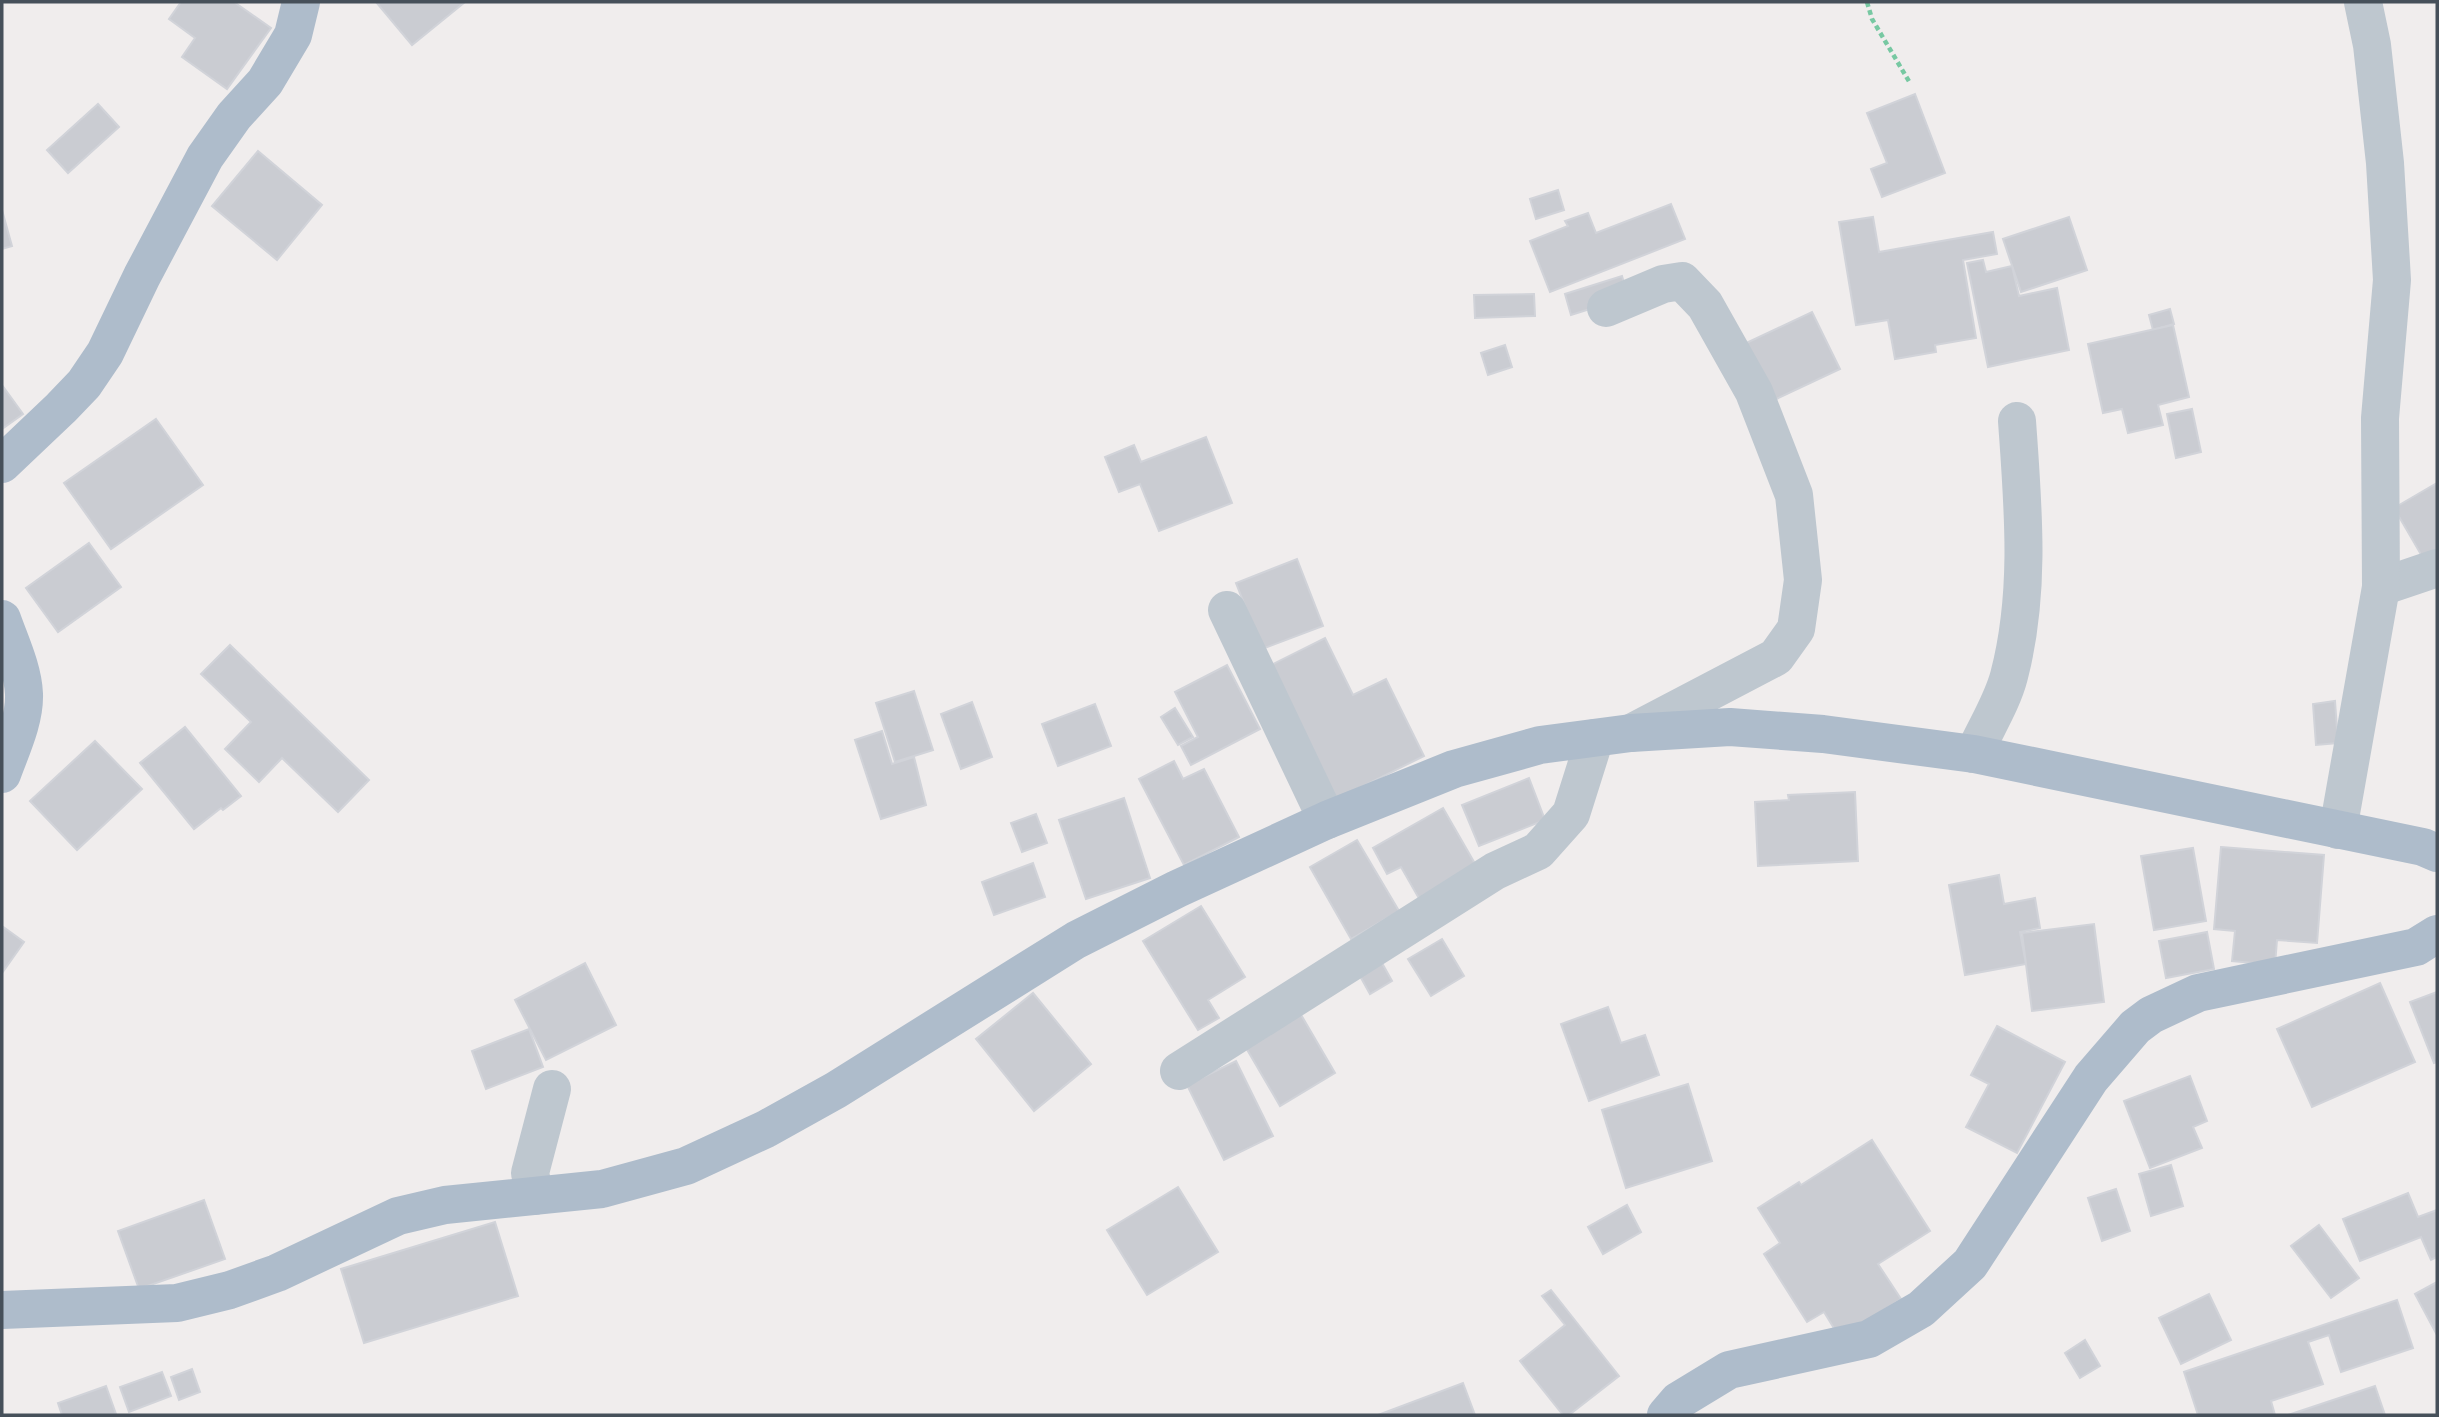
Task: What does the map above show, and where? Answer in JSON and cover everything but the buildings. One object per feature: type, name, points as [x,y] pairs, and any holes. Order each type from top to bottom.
[{"type":"main road","points":[[2,464],[69,400],[105,353],[205,157],[234,117],[265,82],[293,35],[300,2]]},
{"type":"main road","points":[[2,618],[19,669],[24,694],[18,730],[2,774]]},
{"type":"main road","points":[[2,1310],[177,1303],[230,1290],[277,1273],[398,1216],[445,1205],[602,1189],[686,1166],[766,1129],[836,1090],[1076,940],[1177,889],[1327,820],[1454,769],[1540,745],[1613,735],[1730,727],[1823,734],[1974,754],[2423,846],[2437,853]]},
{"type":"main road","points":[[1666,1415],[1678,1401],[1729,1370],[1869,1339],[1921,1309],[1969,1264],[2091,1078],[2135,1027],[2151,1015],[2198,993],[2416,947],[2437,934]]},
{"type":"street","points":[[2338,830],[2381,587],[2380,418],[2392,280],[2385,163],[2372,46],[2363,2]]},
{"type":"street","points":[[1179,1071],[1495,871],[1538,851],[1571,814],[1613,735],[1776,657],[1796,629],[1803,580],[1794,495],[1754,392],[1705,305],[1682,281],[1662,284],[1606,308]]},
{"type":"street","points":[[1974,754],[2008,679],[2022,616],[2024,528],[2017,421]]},
{"type":"street","points":[[2381,587],[2437,568]]},
{"type":"street","points":[[1227,610],[1327,820]]},
{"type":"street","points":[[535,1196],[530,1173],[552,1089]]},
{"type":"path","points":[[1867,2],[1872,19],[1910,83]]}]
